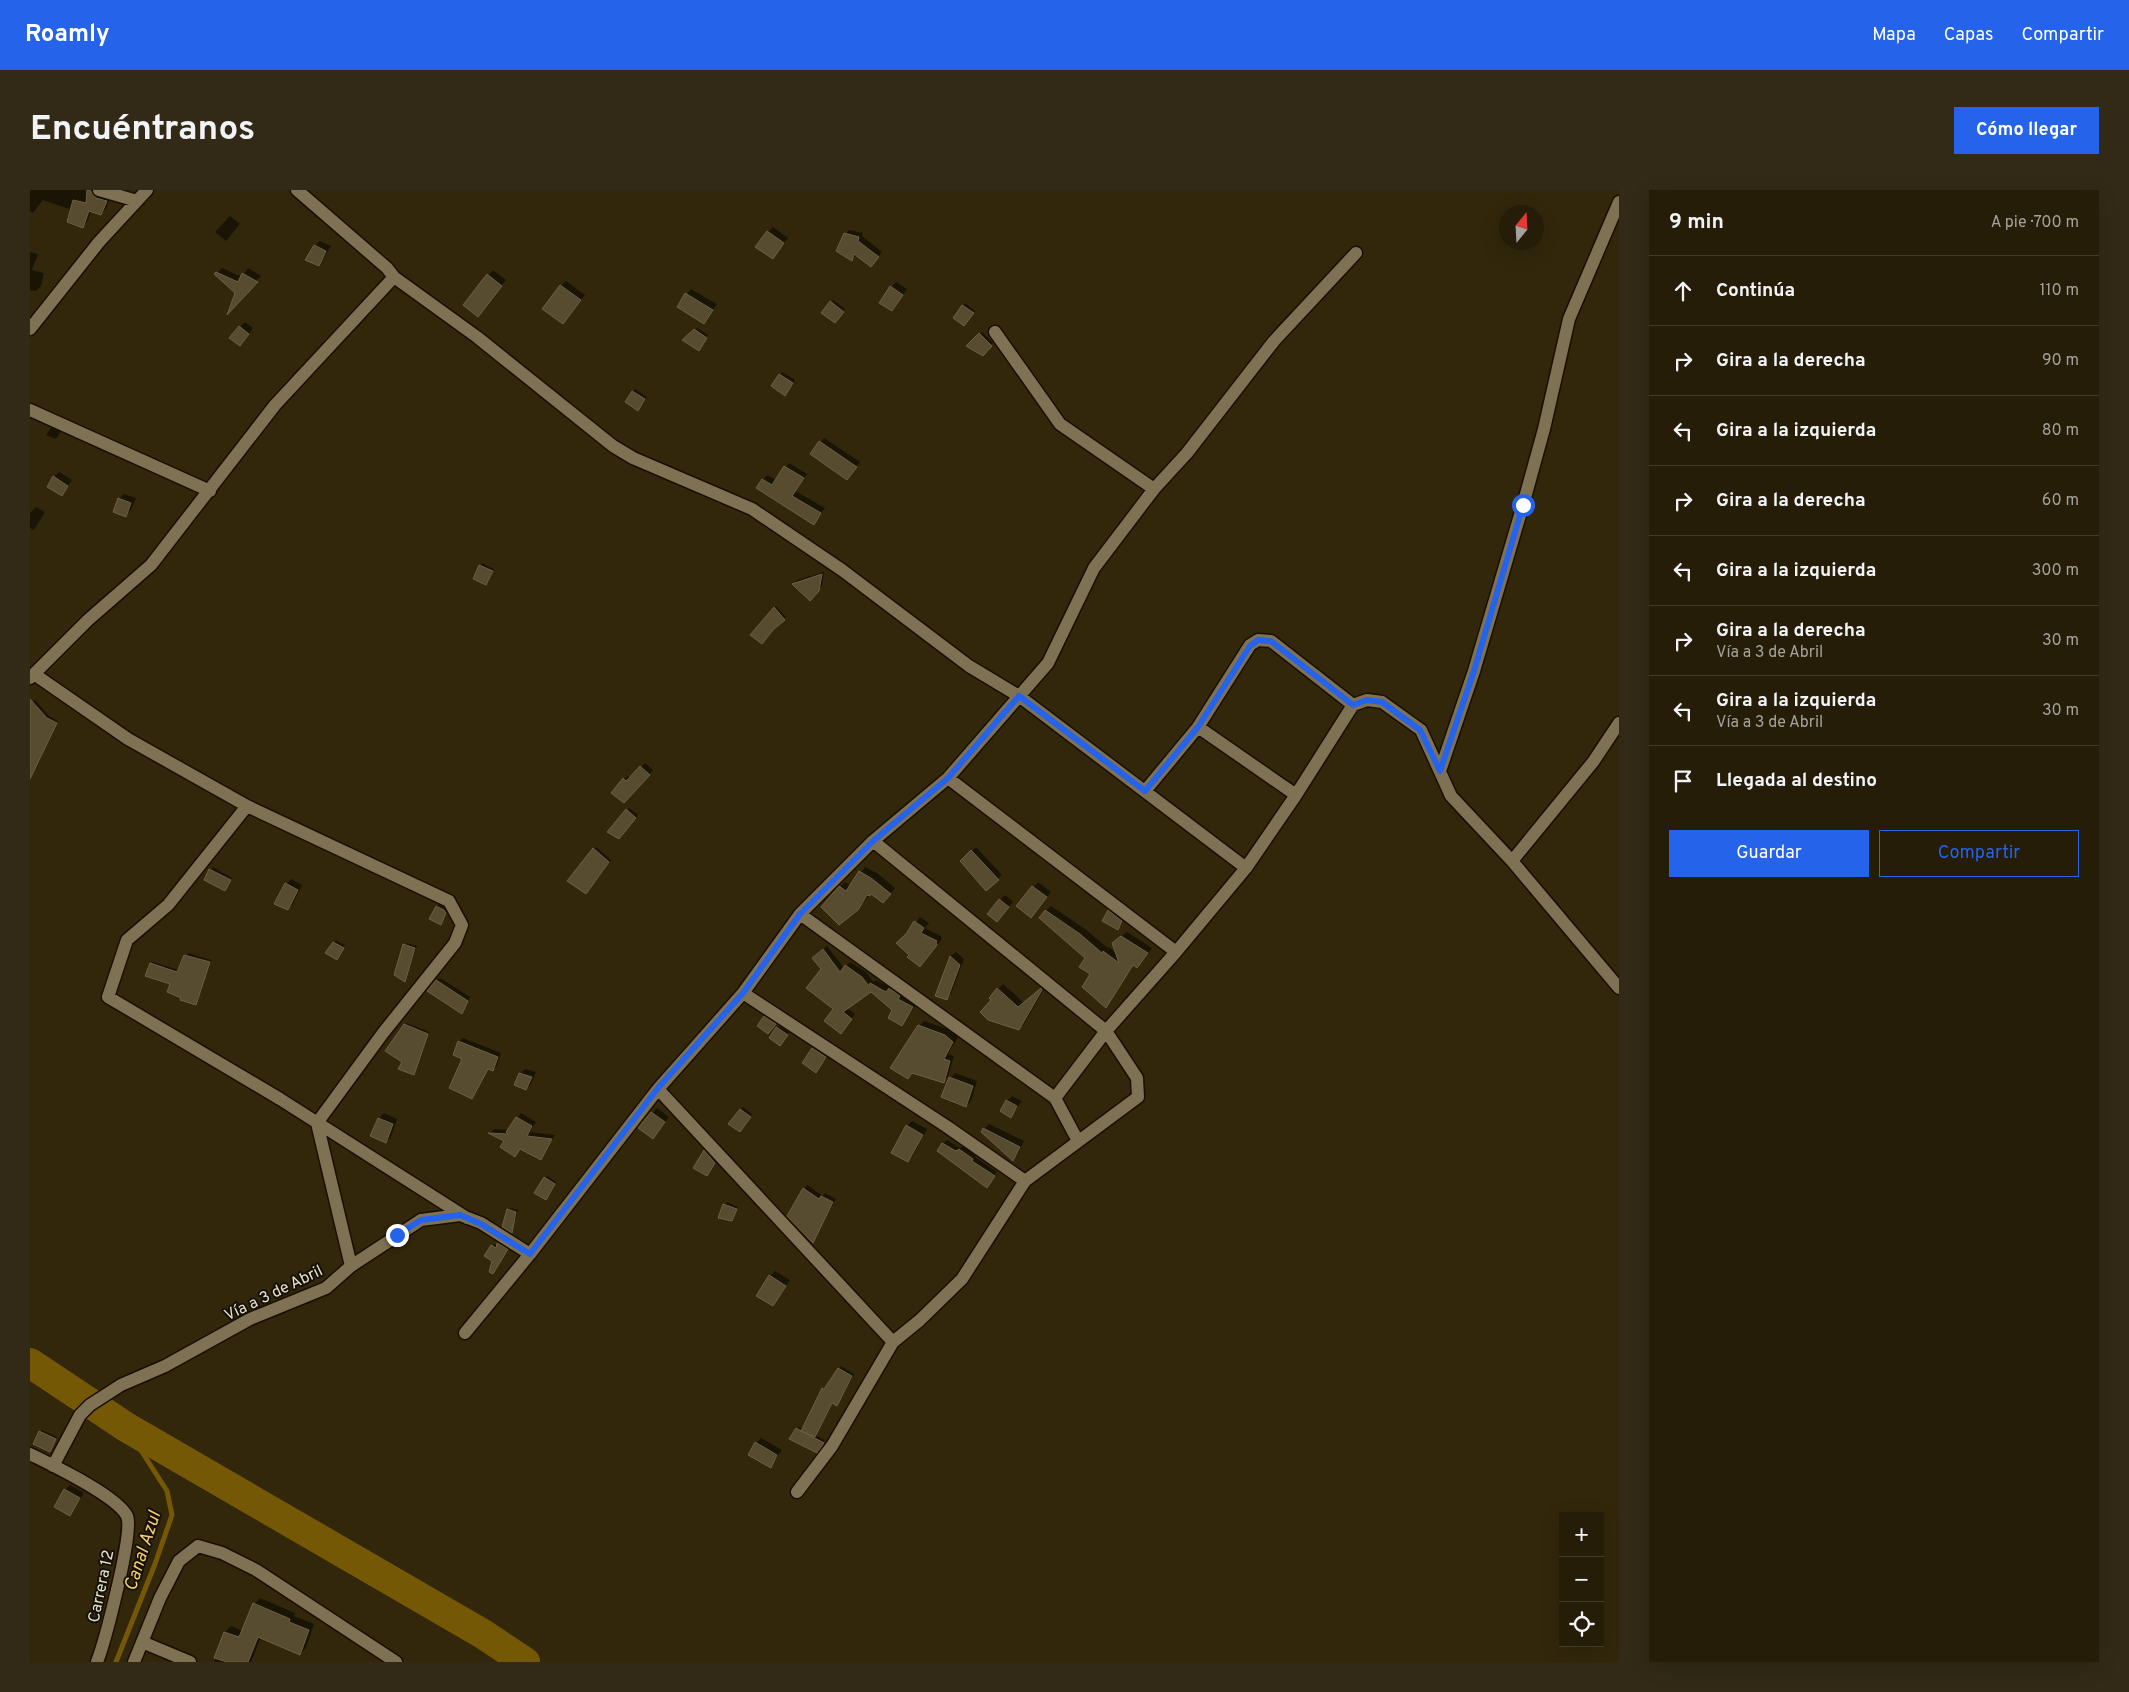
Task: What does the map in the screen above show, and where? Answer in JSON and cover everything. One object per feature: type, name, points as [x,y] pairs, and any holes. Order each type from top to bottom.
[{"type":"street","points":[[99,190],[137,201]]},
{"type":"street","points":[[30,329],[99,242],[147,190]]},
{"type":"street","points":[[297,190],[387,268],[394,277],[477,337],[613,446],[633,458],[752,509],[842,570],[969,666],[1019,696],[1246,868]]},
{"type":"street","points":[[1440,771],[1474,671],[1516,532],[1544,429],[1569,319],[1619,202]]},
{"type":"street","points":[[465,1333],[530,1254],[658,1088],[743,993],[800,914],[873,841],[948,778],[1048,662],[1094,568],[1154,489],[1187,453],[1274,341],[1356,253]]},
{"type":"street","points":[[350,1266],[317,1123],[383,1034],[455,943],[462,925],[449,901],[247,806],[128,739],[32,676],[88,620],[151,565],[275,405],[394,277]]},
{"type":"street","points":[[995,332],[1060,424],[1154,489]]},
{"type":"street","points":[[30,410],[210,491]]},
{"type":"street","points":[[1145,791],[1198,727],[1250,646],[1258,640],[1271,641],[1353,705]]},
{"type":"street","points":[[1055,1098],[1106,1031],[1176,952],[1246,868],[1296,795],[1353,705],[1367,700],[1382,702],[1420,730],[1451,796],[1512,861],[1619,988]]},
{"type":"street","points":[[1512,861],[1593,762],[1619,723]]},
{"type":"street","points":[[1198,727],[1296,795]]},
{"type":"street","points":[[948,778],[1176,952]]},
{"type":"street","points":[[247,806],[168,905],[127,940],[108,997],[280,1099],[467,1218]]},
{"type":"street","points":[[797,1492],[832,1446],[893,1342],[962,1279],[1025,1181],[1138,1097],[1137,1078],[1106,1031],[873,841]]},
{"type":"street","points":[[800,914],[1055,1098],[1078,1141]]},
{"type":"street","points":[[743,993],[946,1126],[1025,1181]]},
{"type":"street","points":[[658,1088],[893,1342]]},
{"type":"street","name":"Vía a 3 de Abril","points":[[53,1466],[80,1415],[90,1404],[122,1385],[165,1366],[250,1319],[326,1288],[350,1266],[421,1220],[460,1215],[481,1224],[530,1254]]},
{"type":"street","points":[[30,1454],[53,1466]]},
{"type":"street","name":"Carrera 12","points":[[53,1466],[85,1483],[115,1503],[127,1516],[128,1535],[110,1620],[97,1662]]},
{"type":"street","points":[[134,1662],[160,1598],[178,1561],[198,1546],[222,1553],[256,1570],[391,1660]]},
{"type":"street","points":[[142,1642],[190,1662]]},
{"type":"building","points":[[87,190],[91,191],[96,198],[107,201],[101,215],[89,211],[83,228],[67,222],[73,200],[86,203]]},
{"type":"building","points":[[767,231],[784,243],[773,259],[755,247]]},
{"type":"building","points":[[844,233],[859,237],[858,241],[879,257],[871,267],[854,254],[852,261],[836,251]]},
{"type":"building","points":[[314,245],[326,251],[319,266],[305,260]]},
{"type":"building","points":[[216,272],[238,282],[242,273],[258,282],[227,315],[235,293],[214,274]]},
{"type":"building","points":[[487,274],[502,286],[478,317],[463,305]]},
{"type":"building","points":[[560,285],[581,300],[563,324],[542,309]]},
{"type":"building","points":[[890,286],[903,295],[892,311],[879,303]]},
{"type":"building","points":[[685,293],[713,310],[704,324],[677,307]]},
{"type":"building","points":[[830,301],[844,312],[835,323],[821,313]]},
{"type":"building","points":[[962,305],[974,313],[964,326],[953,318]]},
{"type":"building","points":[[239,326],[249,334],[240,346],[229,338]]},
{"type":"building","points":[[694,329],[707,338],[699,351],[682,340]]},
{"type":"building","points":[[979,333],[992,346],[983,356],[966,346]]},
{"type":"building","points":[[779,374],[793,383],[785,396],[771,386]]},
{"type":"building","points":[[632,391],[645,399],[638,411],[625,402]]},
{"type":"building","points":[[819,441],[857,467],[847,480],[810,454]]},
{"type":"building","points":[[784,466],[804,478],[792,496],[821,513],[814,525],[756,488],[762,479],[772,485]]},
{"type":"building","points":[[53,476],[68,486],[62,496],[47,487]]},
{"type":"building","points":[[118,498],[131,503],[126,517],[113,512]]},
{"type":"building","points":[[479,565],[493,571],[486,585],[473,579]]},
{"type":"building","points":[[822,574],[819,591],[810,601],[792,584]]},
{"type":"building","points":[[774,607],[785,620],[773,630],[762,644],[750,635]]},
{"type":"building","points":[[30,699],[47,718],[57,723],[30,779]]},
{"type":"building","points":[[640,766],[650,775],[624,803],[611,793],[623,778],[626,781]]},
{"type":"building","points":[[626,809],[636,818],[619,839],[607,832]]},
{"type":"building","points":[[593,848],[609,862],[586,894],[567,881]]},
{"type":"building","points":[[971,850],[999,880],[986,891],[960,861]]},
{"type":"building","points":[[209,869],[231,880],[225,891],[204,880]]},
{"type":"building","points":[[859,871],[891,894],[883,903],[871,894],[870,896],[867,895],[858,910],[839,925],[821,907],[839,886],[846,891]]},
{"type":"building","points":[[285,883],[298,890],[288,910],[274,904]]},
{"type":"building","points":[[1032,886],[1047,897],[1031,918],[1016,906]]},
{"type":"building","points":[[999,899],[1009,907],[997,922],[987,914]]},
{"type":"building","points":[[436,906],[446,913],[441,925],[429,919]]},
{"type":"building","points":[[1045,910],[1080,934],[1102,953],[1103,951],[1119,963],[1112,943],[1121,936],[1148,953],[1137,968],[1133,965],[1106,1008],[1082,987],[1090,974],[1079,967],[1085,958],[1039,918]]},
{"type":"building","points":[[1108,910],[1122,921],[1118,930],[1102,921]]},
{"type":"building","points":[[914,921],[924,928],[921,933],[937,941],[937,945],[920,967],[907,957],[909,955],[896,943],[906,934]]},
{"type":"building","points":[[333,942],[344,948],[337,960],[325,953]]},
{"type":"building","points":[[403,944],[415,948],[405,982],[394,975]]},
{"type":"building","points":[[823,949],[840,972],[845,965],[862,977],[869,986],[870,983],[886,992],[889,988],[900,996],[898,999],[913,1007],[902,1026],[888,1018],[892,1010],[871,992],[843,1012],[852,1019],[841,1034],[824,1021],[833,1009],[806,988],[821,969],[812,958]]},
{"type":"building","points":[[184,955],[210,962],[196,1005],[180,1000],[181,998],[167,992],[170,984],[145,976],[150,963],[177,972]]},
{"type":"building","points":[[950,956],[960,965],[947,1000],[935,996]]},
{"type":"building","points":[[436,980],[468,1001],[462,1014],[427,991]]},
{"type":"building","points":[[997,988],[1018,1007],[1041,988],[1042,990],[1019,1030],[988,1020],[980,1012],[991,1000],[989,998]]},
{"type":"building","points":[[764,1016],[776,1024],[768,1034],[757,1026]]},
{"type":"building","points":[[404,1024],[428,1034],[414,1075],[398,1069],[402,1062],[385,1051]]},
{"type":"building","points":[[918,1025],[945,1035],[953,1042],[944,1059],[950,1061],[944,1083],[912,1073],[908,1079],[890,1068]]},
{"type":"building","points":[[776,1027],[788,1035],[780,1046],[769,1038]]},
{"type":"building","points":[[458,1041],[498,1057],[493,1071],[488,1069],[472,1099],[449,1088],[462,1059],[453,1055]]},
{"type":"building","points":[[812,1048],[826,1057],[816,1073],[802,1063]]},
{"type":"building","points":[[519,1073],[532,1077],[526,1090],[514,1085]]},
{"type":"building","points":[[949,1077],[973,1086],[966,1107],[941,1097]]},
{"type":"building","points":[[1006,1100],[1017,1106],[1011,1118],[1000,1111]]},
{"type":"building","points":[[740,1109],[751,1117],[740,1132],[728,1124]]},
{"type":"building","points":[[651,1112],[665,1122],[653,1139],[638,1128]]},
{"type":"building","points":[[516,1117],[532,1126],[527,1136],[552,1139],[541,1160],[520,1149],[515,1157],[500,1147],[504,1141],[488,1133],[508,1134],[506,1132]]},
{"type":"building","points":[[378,1118],[393,1124],[386,1143],[370,1136]]},
{"type":"building","points":[[906,1125],[923,1135],[908,1162],[891,1153]]},
{"type":"building","points":[[983,1128],[1020,1147],[1013,1161],[981,1132]]},
{"type":"building","points":[[942,1143],[956,1151],[959,1149],[973,1159],[972,1161],[995,1176],[987,1188],[937,1151]]},
{"type":"building","points":[[704,1150],[715,1163],[707,1176],[693,1168]]},
{"type":"building","points":[[544,1177],[555,1184],[546,1200],[534,1193]]},
{"type":"building","points":[[803,1188],[819,1199],[821,1196],[833,1202],[813,1243],[787,1216]]},
{"type":"building","points":[[723,1204],[737,1209],[732,1221],[718,1218]]},
{"type":"building","points":[[507,1209],[516,1212],[512,1233],[502,1227]]},
{"type":"building","points":[[497,1243],[508,1249],[493,1274],[489,1272],[492,1261],[484,1256],[491,1245],[496,1248]]},
{"type":"building","points":[[769,1275],[786,1286],[773,1306],[756,1296]]},
{"type":"building","points":[[838,1368],[852,1376],[837,1406],[832,1403],[815,1437],[801,1431],[822,1388],[824,1389]]},
{"type":"building","points":[[796,1428],[824,1443],[817,1453],[789,1439]]},
{"type":"building","points":[[39,1431],[56,1439],[50,1452],[33,1444]]},
{"type":"building","points":[[755,1442],[777,1455],[771,1468],[748,1455]]},
{"type":"building","points":[[64,1489],[80,1498],[70,1516],[54,1507]]},
{"type":"building","points":[[253,1603],[290,1619],[289,1622],[309,1630],[300,1655],[258,1637],[248,1662],[227,1662],[214,1658],[224,1632],[239,1637]]},
{"type":"waterway","points":[[30,1363],[126,1427],[483,1634],[525,1662]]},
{"type":"waterway","name":"Canal Azul","points":[[116,1662],[155,1564],[172,1515],[167,1491],[126,1427]]},
{"type":"route","points":[[397,1235],[421,1220],[460,1215],[481,1224],[530,1254],[658,1088],[743,993],[800,914],[873,841],[948,778],[1019,696],[1145,791],[1198,727],[1250,646],[1258,640],[1271,641],[1353,705],[1367,700],[1382,702],[1420,730],[1440,771],[1474,671],[1523,505]]}]
